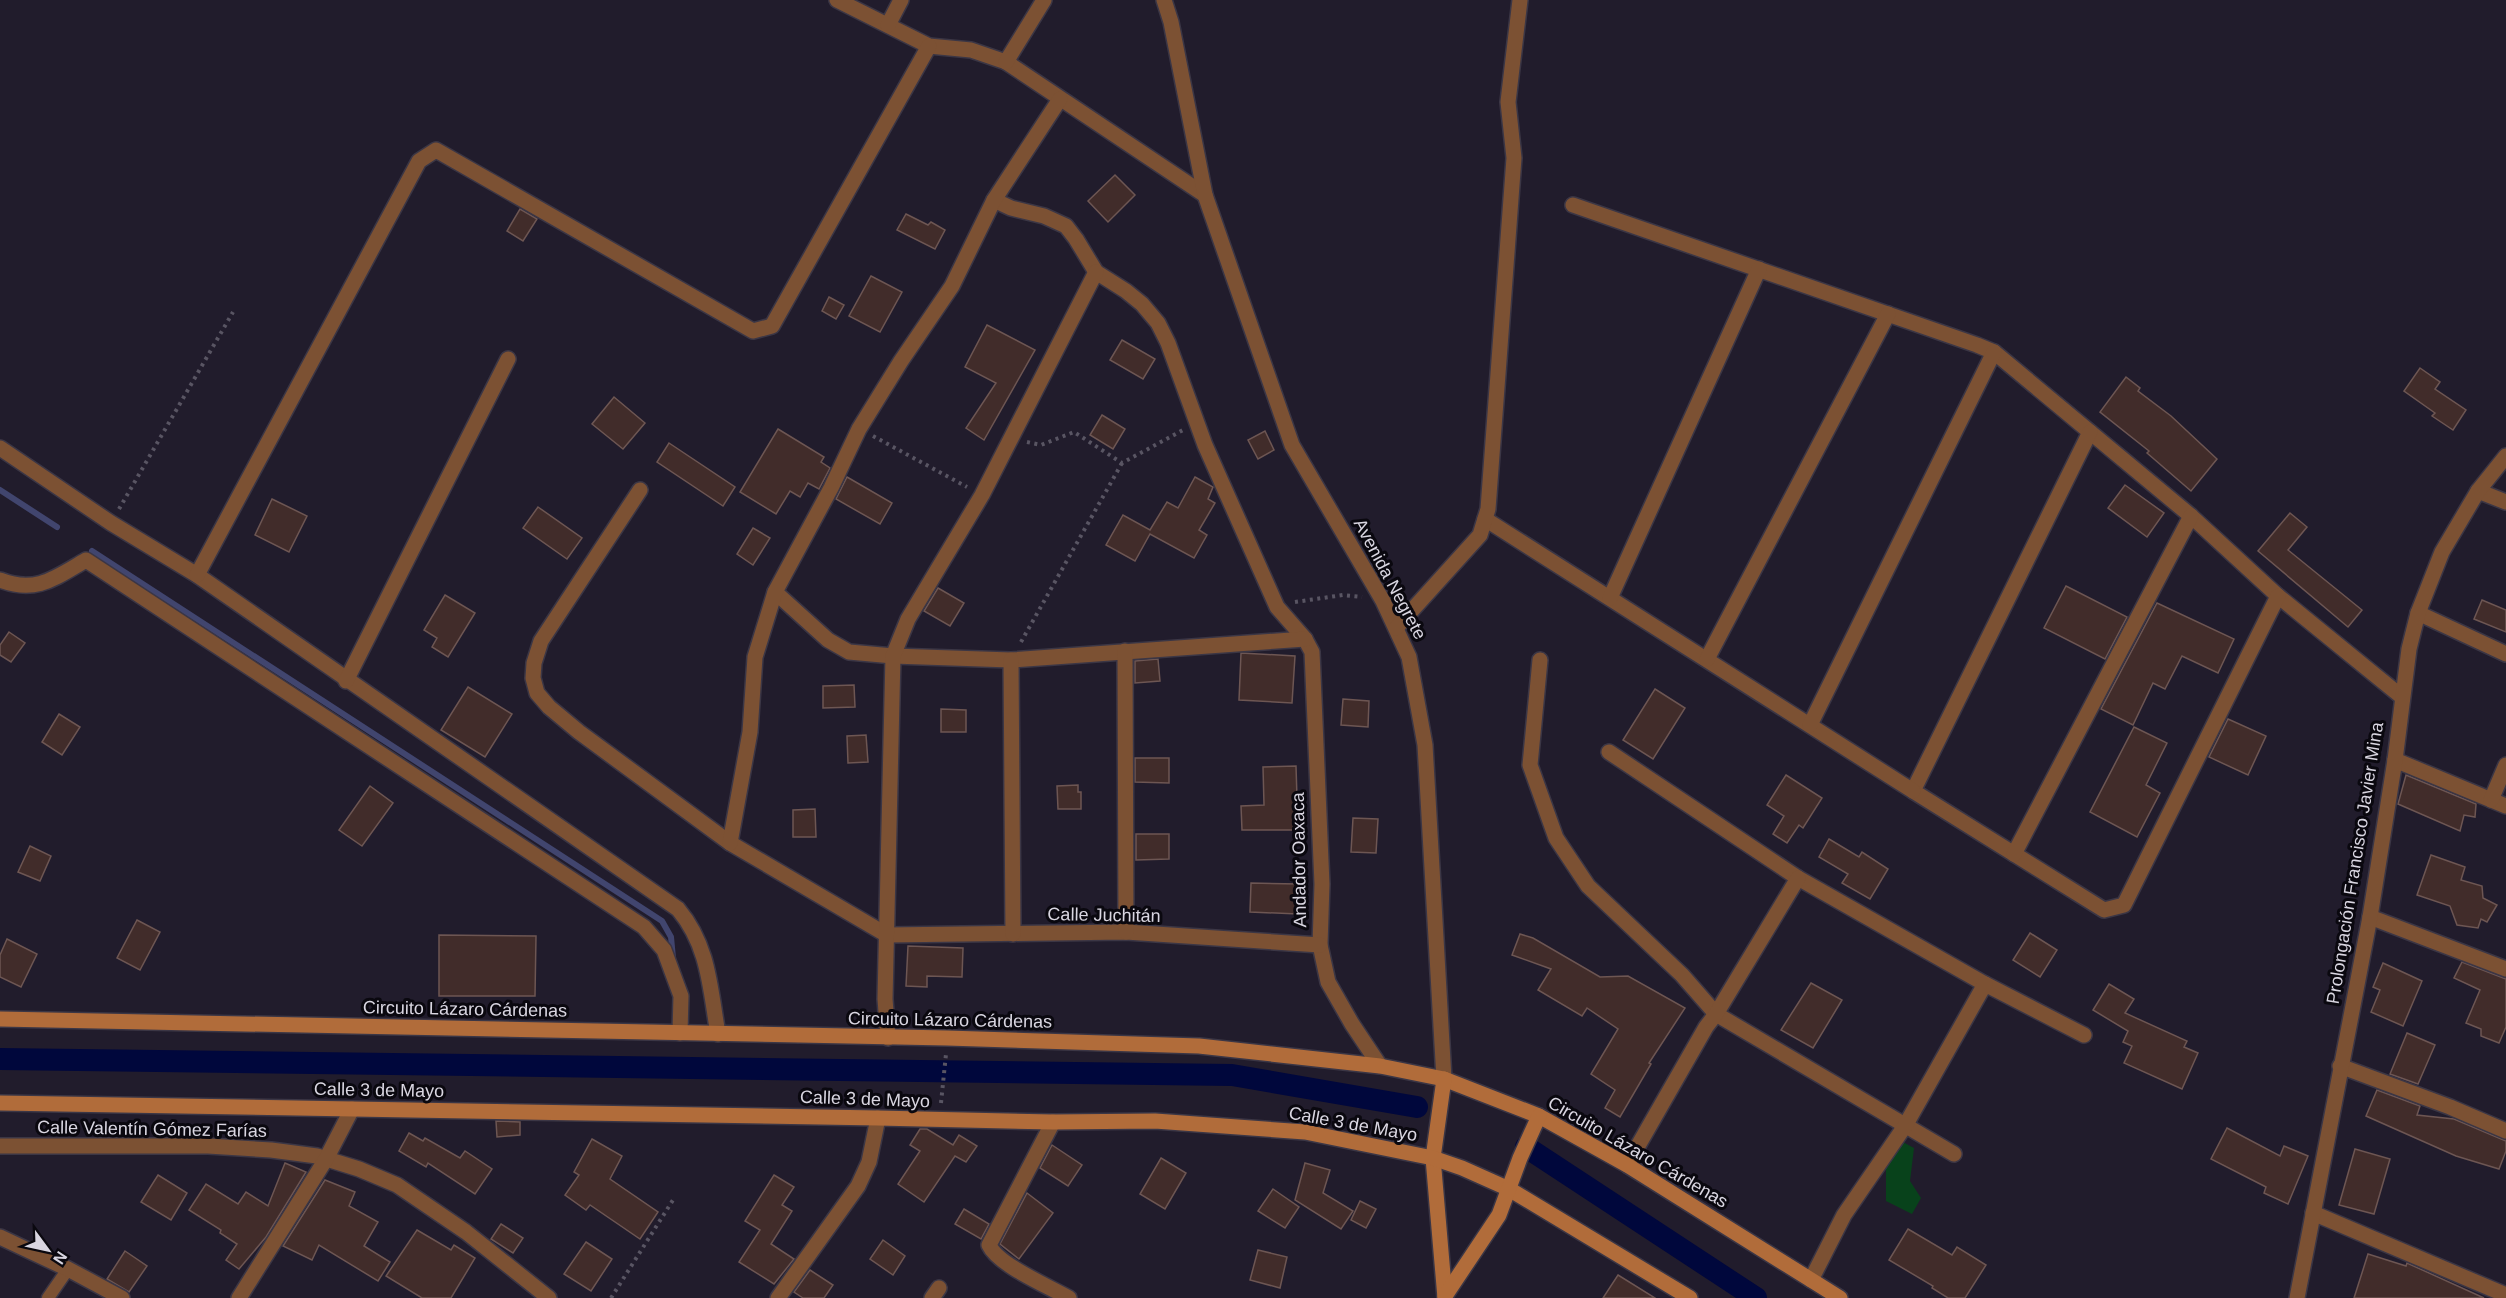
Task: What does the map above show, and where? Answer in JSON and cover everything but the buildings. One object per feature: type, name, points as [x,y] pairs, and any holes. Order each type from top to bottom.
[{"type":"street","points":[[837,0],[928,46],[971,50],[1006,62],[1205,195]]},
{"type":"street","points":[[888,25],[901,0]]},
{"type":"street","points":[[1006,62],[1044,0]]},
{"type":"street","name":"Avenida Negrete","points":[[1164,0],[1171,22],[1205,195],[1292,445],[1383,601],[1409,657],[1425,746],[1444,1078]]},
{"type":"street","points":[[1396,628],[1480,535],[1488,510],[1514,158],[1508,102],[1520,0]]},
{"type":"street","points":[[197,575],[419,161],[436,150],[753,331],[772,326],[928,46]]},
{"type":"street","points":[[730,843],[750,732],[755,657],[775,592],[831,489],[859,429],[901,361],[952,286],[994,200],[1060,99]]},
{"type":"street","points":[[994,200],[1011,208],[1044,216],[1066,226],[1096,272],[1142,304],[1158,323],[1168,343],[1197,423],[1277,607],[1305,639]]},
{"type":"street","points":[[1573,205],[1994,352],[2191,516],[2278,596],[2402,697]]},
{"type":"street","points":[[1610,598],[1759,269]]},
{"type":"street","points":[[888,1038],[885,999],[892,746],[890,701],[893,656],[908,619],[982,495],[1096,272]]},
{"type":"street","points":[[1707,659],[1888,314]]},
{"type":"street","points":[[1810,725],[1994,352]]},
{"type":"street","points":[[346,681],[508,358]]},
{"type":"street","points":[[1913,791],[2090,432]]},
{"type":"street","points":[[0,448],[111,523],[197,575],[346,681],[678,909],[699,940],[707,970],[718,1034]]},
{"type":"street","name":"Prolongación Francisco Javier Mina","points":[[2297,1298],[2370,917],[2395,760],[2409,648],[2418,613],[2442,552],[2478,491],[2506,456]]},
{"type":"street","points":[[640,490],[541,641],[534,663],[537,693],[549,707],[730,843],[887,935]]},
{"type":"street","points":[[2478,491],[2506,502]]},
{"type":"street","points":[[2014,854],[2191,516]]},
{"type":"street","points":[[1485,519],[2104,910],[2124,905],[2278,596]]},
{"type":"street","points":[[0,580],[17,586],[43,585],[86,560],[644,927],[664,950],[681,996],[680,1033]]},
{"type":"street","points":[[775,592],[828,640],[849,652],[893,656],[1011,660],[1305,639]]},
{"type":"street","points":[[2418,613],[2506,654]]},
{"type":"street","name":"Andador Oaxaca","points":[[1305,639],[1312,652],[1322,884],[1320,945],[1328,982],[1380,1066]]},
{"type":"street","points":[[1125,651],[1126,932]]},
{"type":"street","points":[[1011,660],[1013,934]]},
{"type":"street","points":[[1540,660],[1530,765],[1556,838],[1588,886],[1682,975],[1716,1014],[1954,1154]]},
{"type":"street","points":[[1608,752],[1798,878],[1985,984],[2084,1035]]},
{"type":"street","points":[[2395,760],[2506,806]]},
{"type":"street","points":[[2491,800],[2506,765]]},
{"type":"street","points":[[1627,1165],[1706,1027],[1798,878]]},
{"type":"street","points":[[2370,917],[2506,969]]},
{"type":"street","name":"Calle Juchitán","points":[[887,935],[1126,932],[1320,945]]},
{"type":"street","points":[[1811,1280],[1844,1215],[1905,1126],[1985,984]]},
{"type":"street","name":"Circuito Lázaro Cárdenas","points":[[0,1019],[1199,1046],[1380,1066],[1444,1078],[1539,1116],[1627,1165],[1840,1298]]},
{"type":"street","points":[[2340,1065],[2506,1131]]},
{"type":"street","points":[[1444,1078],[1432,1158],[1446,1297]]},
{"type":"street","name":"Calle 3 de Mayo","points":[[0,1103],[1053,1122],[1155,1121],[1305,1132],[1432,1158],[1462,1168],[1509,1189],[1690,1298]]},
{"type":"street","points":[[238,1298],[326,1159],[352,1109]]},
{"type":"street","points":[[1446,1297],[1499,1215],[1520,1158],[1539,1116]]},
{"type":"street","points":[[778,1298],[858,1186],[868,1162],[878,1118]]},
{"type":"street","points":[[1053,1122],[989,1245],[992,1253],[1069,1298]]},
{"type":"street","name":"Calle Valentín Gómez Farías","points":[[0,1146],[208,1146],[271,1150],[326,1159],[359,1169],[397,1185],[466,1232],[549,1298]]},
{"type":"street","points":[[2313,1213],[2506,1295]]},
{"type":"street","points":[[0,1237],[122,1298]]},
{"type":"lane","points":[[48,1298],[68,1269]]},
{"type":"path","points":[[111,523],[233,312]]},
{"type":"path","points":[[1011,660],[1122,463],[1197,423]]},
{"type":"path","points":[[859,429],[982,495]]},
{"type":"path","points":[[1009,439],[1041,445],[1074,432],[1122,463]]},
{"type":"path","points":[[1277,607],[1309,599],[1343,595],[1383,601]]},
{"type":"path","points":[[943,1082],[946,1055]]},
{"type":"path","points":[[611,1298],[673,1200]]},
{"type":"green space","points":[[1901,1141],[1914,1148],[1910,1181],[1921,1198],[1912,1214],[1886,1201],[1886,1154]]},
{"type":"waterway","points":[[0,490],[57,527]]},
{"type":"waterway","points":[[92,551],[662,921],[671,937],[673,958]]},
{"type":"waterway","points":[[0,1059],[1232,1075],[1417,1107]]},
{"type":"waterway","points":[[1526,1147],[1756,1298]]}]
